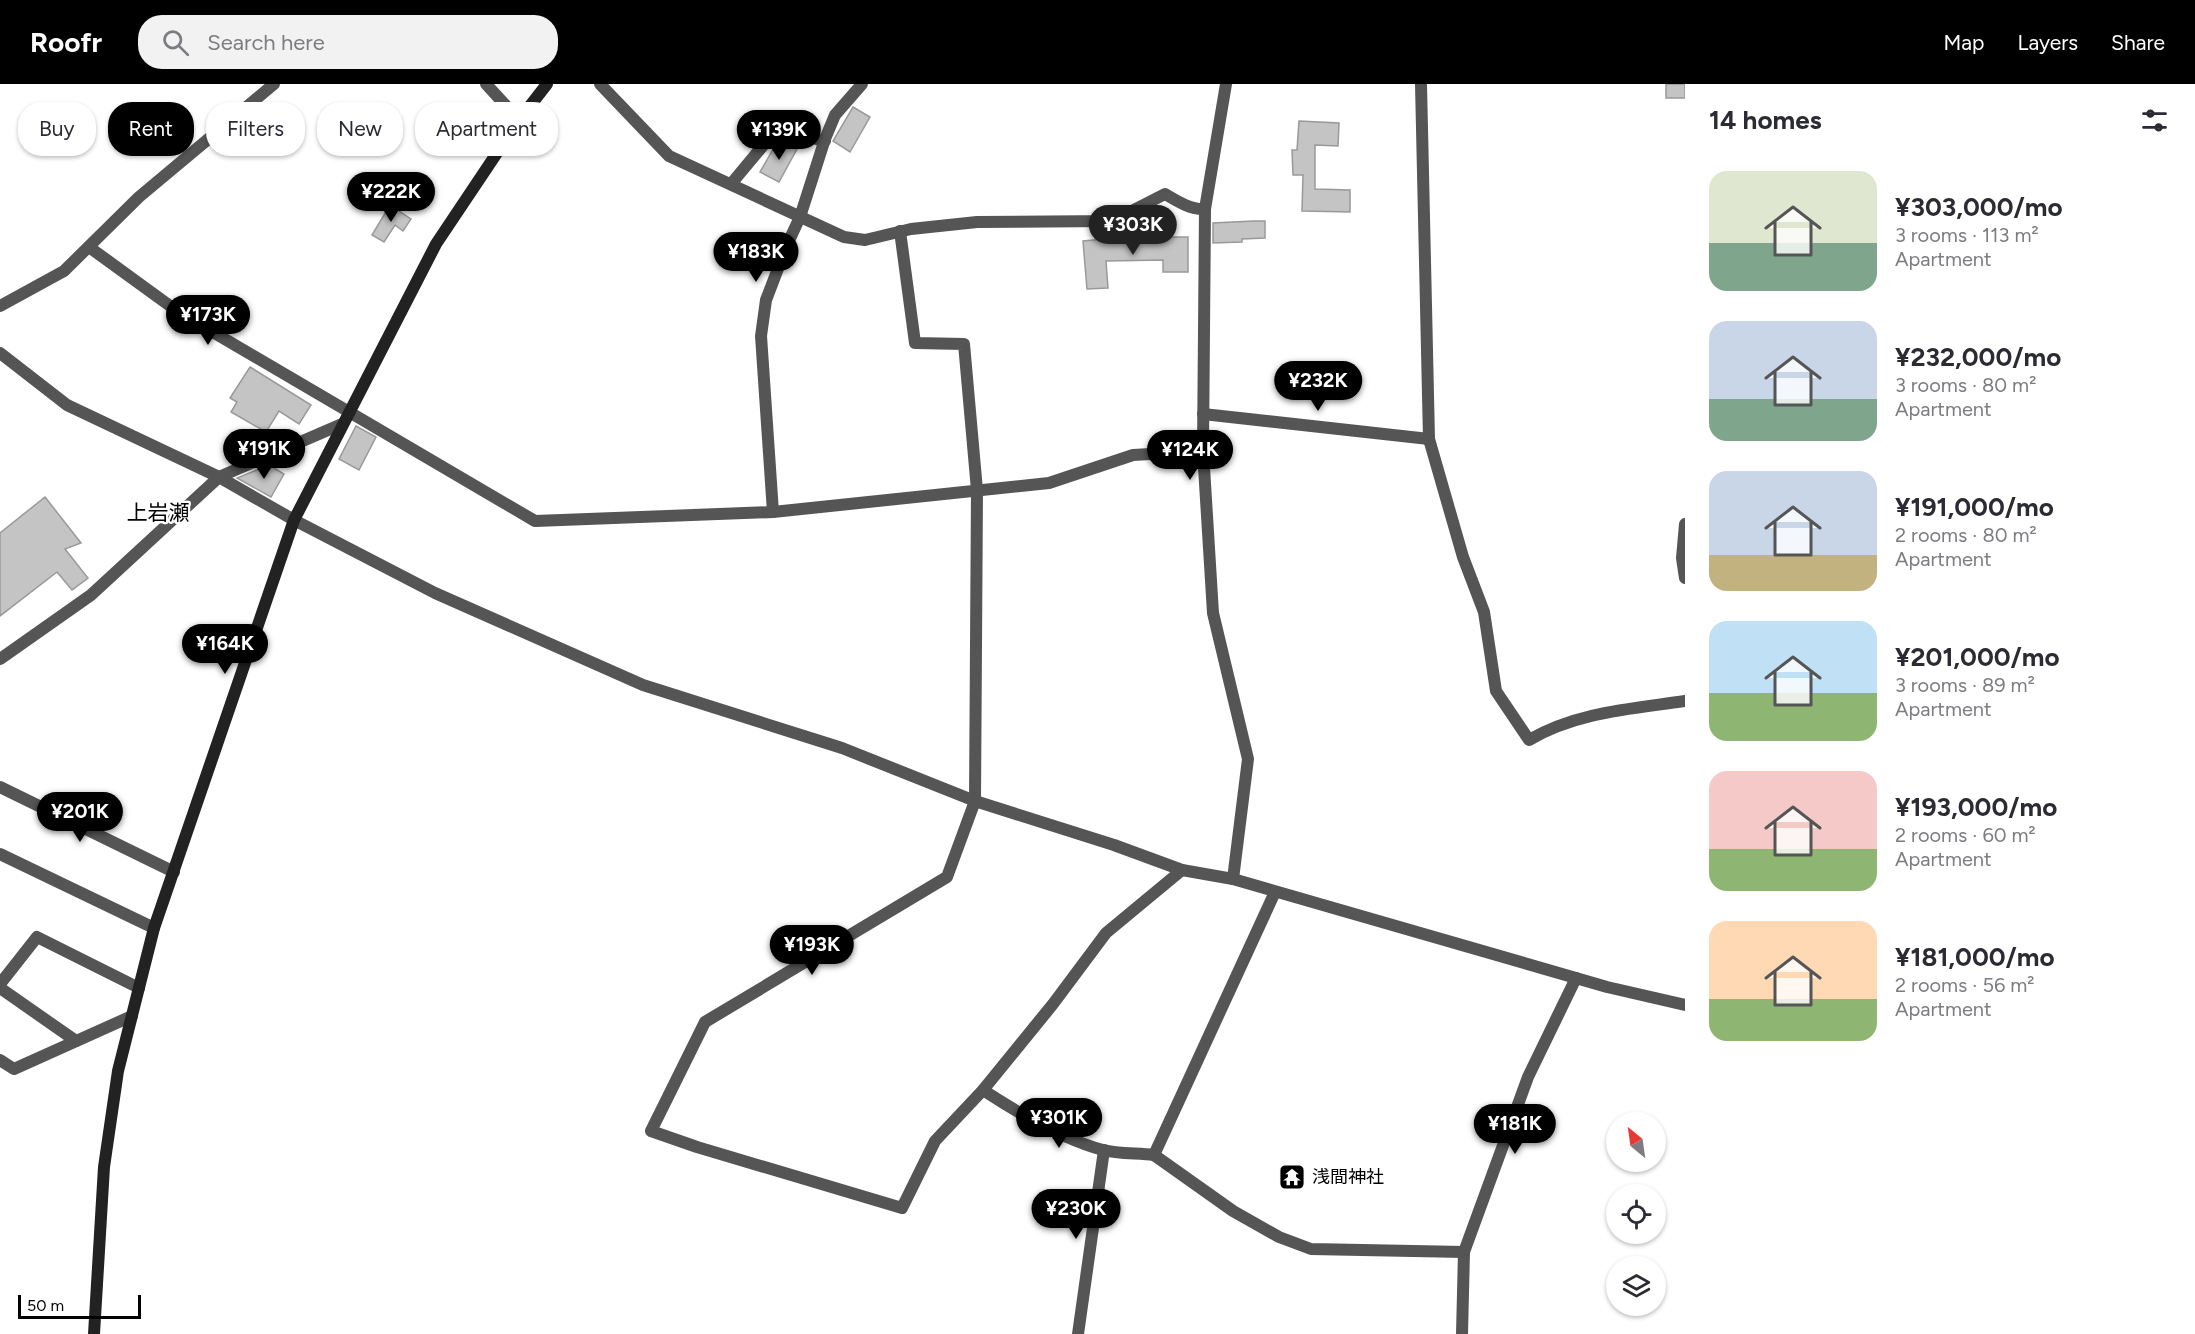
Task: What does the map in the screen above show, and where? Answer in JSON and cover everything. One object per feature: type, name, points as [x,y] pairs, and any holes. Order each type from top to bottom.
[{"type":"street","points":[[0,306],[64,271],[139,197],[274,84]]},
{"type":"street","points":[[486,84],[502,102]]},
{"type":"street","points":[[533,102],[547,84]]},
{"type":"street","points":[[600,84],[669,156],[844,237],[865,240],[900,231],[977,222],[1112,221],[1166,194],[1179,202],[1198,209],[1205,209]]},
{"type":"street","points":[[773,512],[761,336],[766,300],[800,217],[835,115],[862,84]]},
{"type":"street","points":[[1226,84],[1205,209],[1203,451],[1213,613],[1248,759],[1233,879]]},
{"type":"street","points":[[1421,84],[1429,439],[1463,557],[1484,612],[1496,691],[1529,740],[1551,727],[1596,714],[1685,701]]},
{"type":"street","points":[[731,184],[776,130],[825,141]]},
{"type":"street","points":[[94,1334],[104,1167],[118,1071],[154,928],[294,520],[436,244],[495,156]]},
{"type":"street","points":[[900,231],[915,343],[964,344],[977,490],[975,801],[947,877],[705,1023],[651,1131],[697,1147],[902,1208],[935,1142],[983,1090],[1053,1004],[1106,933],[1182,870]]},
{"type":"street","points":[[89,247],[177,311],[535,520],[773,512],[1049,483],[1133,455],[1203,451]]},
{"type":"street","points":[[0,353],[67,405],[219,477],[294,520],[435,593],[643,685],[842,748],[975,801],[1114,845],[1182,870],[1233,879],[1576,978],[1685,1005]]},
{"type":"street","points":[[1203,414],[1429,439]]},
{"type":"street","points":[[0,659],[91,596],[219,477],[342,424]]},
{"type":"street","points":[[1685,524],[1682,558],[1685,579]]},
{"type":"street","points":[[0,787],[174,872]]},
{"type":"street","points":[[0,854],[154,928]]},
{"type":"street","points":[[1154,1155],[1275,892]]},
{"type":"street","points":[[76,1041],[0,986],[37,937],[139,988]]},
{"type":"street","points":[[1461,1334],[1464,1251],[1528,1077],[1576,978]]},
{"type":"street","points":[[0,1060],[14,1069],[132,1016]]},
{"type":"street","points":[[983,1090],[1006,1105],[1058,1132],[1104,1150],[1154,1155],[1233,1211],[1279,1237],[1311,1249],[1464,1251]]},
{"type":"street","points":[[1078,1334],[1104,1150]]},
{"type":"building","points":[[1666,84],[1685,84],[1685,98],[1666,98]]},
{"type":"building","points":[[853,107],[870,117],[850,152],[833,141]]},
{"type":"building","points":[[1299,121],[1339,123],[1338,146],[1315,145],[1315,189],[1350,190],[1350,212],[1302,211],[1303,175],[1293,175],[1292,150],[1297,150]]},
{"type":"building","points":[[779,139],[797,149],[779,182],[760,172]]},
{"type":"building","points":[[390,205],[411,219],[403,231],[395,225],[384,242],[372,235]]},
{"type":"building","points":[[1265,221],[1265,238],[1213,243],[1213,223]]},
{"type":"building","points":[[1163,237],[1188,237],[1188,272],[1163,272],[1163,260],[1106,261],[1108,288],[1087,289],[1083,241],[1163,240]]},
{"type":"building","points":[[250,367],[311,405],[299,424],[279,411],[266,432],[231,412],[237,402],[230,398]]},
{"type":"building","points":[[356,426],[376,437],[359,470],[339,459]]},
{"type":"building","points":[[269,465],[284,474],[271,497],[237,478]]},
{"type":"building","points":[[45,497],[81,543],[65,549],[88,578],[72,590],[57,572],[0,616],[0,533]]},
{"type":"place","name":"浅間神社","points":[[1292,1177]]},
{"type":"district","name":"上岩瀬","points":[[158,513]]}]
